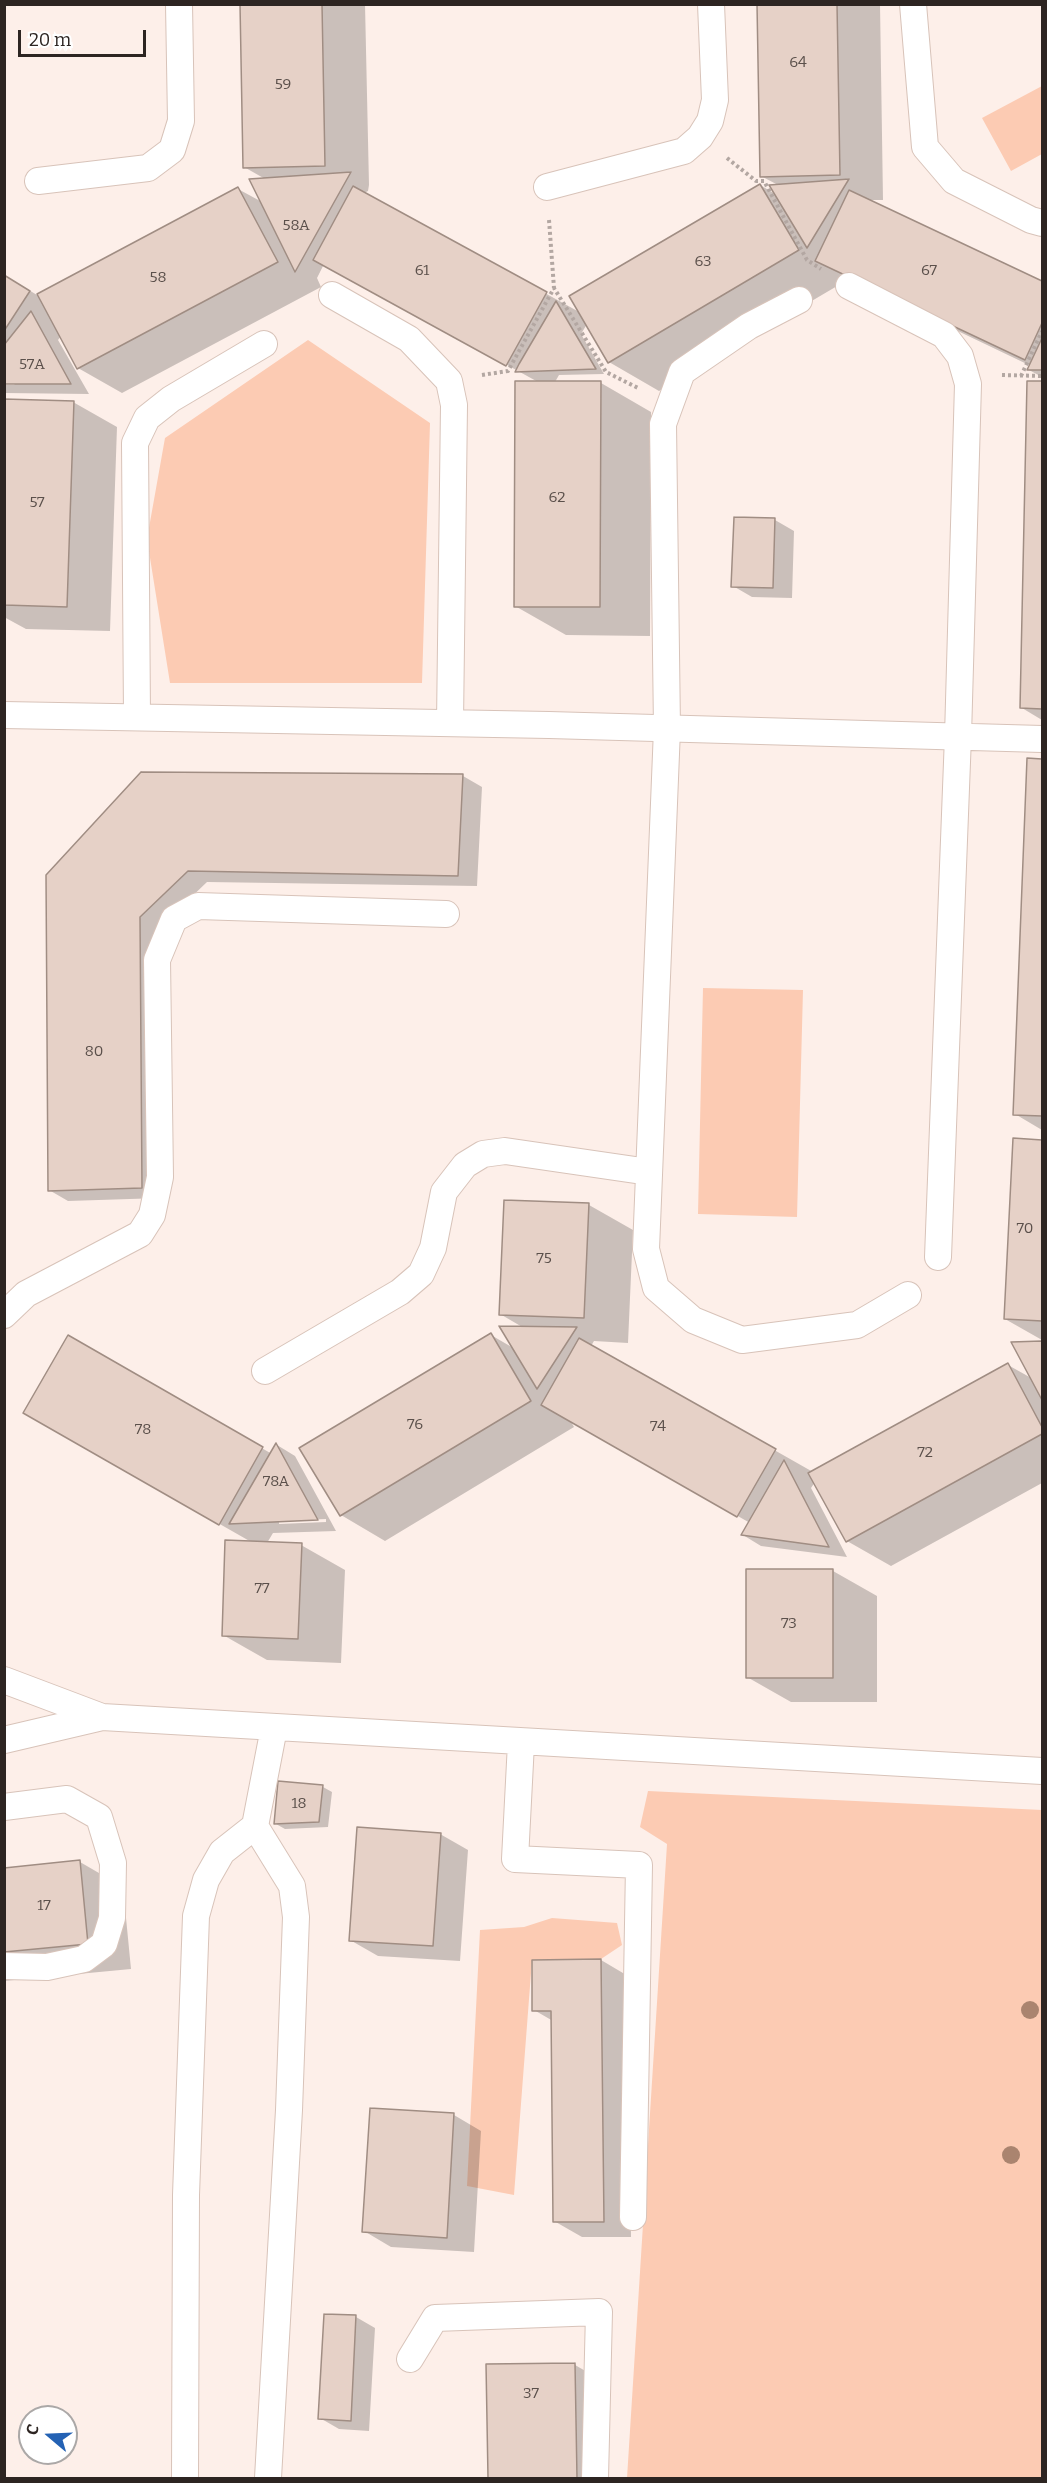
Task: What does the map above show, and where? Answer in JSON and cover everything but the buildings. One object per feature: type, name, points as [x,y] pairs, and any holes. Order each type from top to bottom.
[{"type":"lane","points":[[38,181],[148,168],[172,150],[181,121],[179,4]]},
{"type":"lane","points":[[547,187],[684,151],[700,137],[710,121],[716,100],[711,4]]},
{"type":"lane","points":[[913,4],[924,147],[954,181],[1030,220],[1042,223]]},
{"type":"lane","points":[[849,286],[944,335],[960,356],[968,384],[958,736],[938,1257]]},
{"type":"lane","points":[[332,295],[409,339],[448,381],[454,405],[450,723]]},
{"type":"lane","points":[[799,300],[749,326],[682,372],[663,424],[667,729],[646,1249],[656,1288],[693,1320],[742,1340],[857,1325],[908,1295]]},
{"type":"lane","points":[[137,717],[135,443],[147,418],[171,399],[264,344]]},
{"type":"lane","points":[[4,715],[450,723],[1042,739]]},
{"type":"lane","points":[[4,1315],[26,1294],[140,1234],[152,1215],[160,1177],[157,960],[174,919],[198,906],[446,914]]},
{"type":"lane","points":[[265,1371],[400,1292],[421,1274],[433,1248],[444,1192],[465,1166],[483,1154],[505,1151],[649,1172]]},
{"type":"lane","points":[[4,1680],[102,1717]]},
{"type":"lane","points":[[4,1740],[102,1717],[521,1743],[1042,1771]]},
{"type":"lane","points":[[185,2478],[186,2195],[196,1916],[206,1880],[222,1852],[255,1826],[274,1728]]},
{"type":"lane","points":[[521,1743],[515,1859],[639,1865],[633,2217]]},
{"type":"lane","points":[[4,1807],[67,1799],[99,1817],[113,1863],[112,1918],[104,1944],[84,1959],[47,1967],[4,1966]]},
{"type":"lane","points":[[255,1826],[292,1886],[296,1917],[289,2110],[268,2478]]},
{"type":"lane","points":[[410,2359],[435,2318],[599,2312],[595,2478]]},
{"type":"path","points":[[700,137],[756,181],[764,181],[807,260],[849,286]]},
{"type":"path","points":[[547,187],[554,288],[606,372],[671,404]]},
{"type":"path","points":[[448,381],[508,371],[554,288]]},
{"type":"path","points":[[1021,376],[1042,331]]},
{"type":"shaded area","points":[[1042,86],[1042,154],[1011,171],[982,118]]},
{"type":"shaded area","points":[[308,340],[430,423],[422,683],[170,683],[147,539],[165,438]]},
{"type":"shaded area","points":[[703,988],[803,990],[797,1217],[698,1214]]},
{"type":"shaded area","points":[[648,1791],[1042,1810],[1042,2478],[627,2478],[667,1844],[640,1827]]},
{"type":"shaded area","points":[[552,1918],[617,1923],[622,1945],[601,1959],[532,1960],[514,2195],[467,2186],[480,1930],[524,1927]]}]
